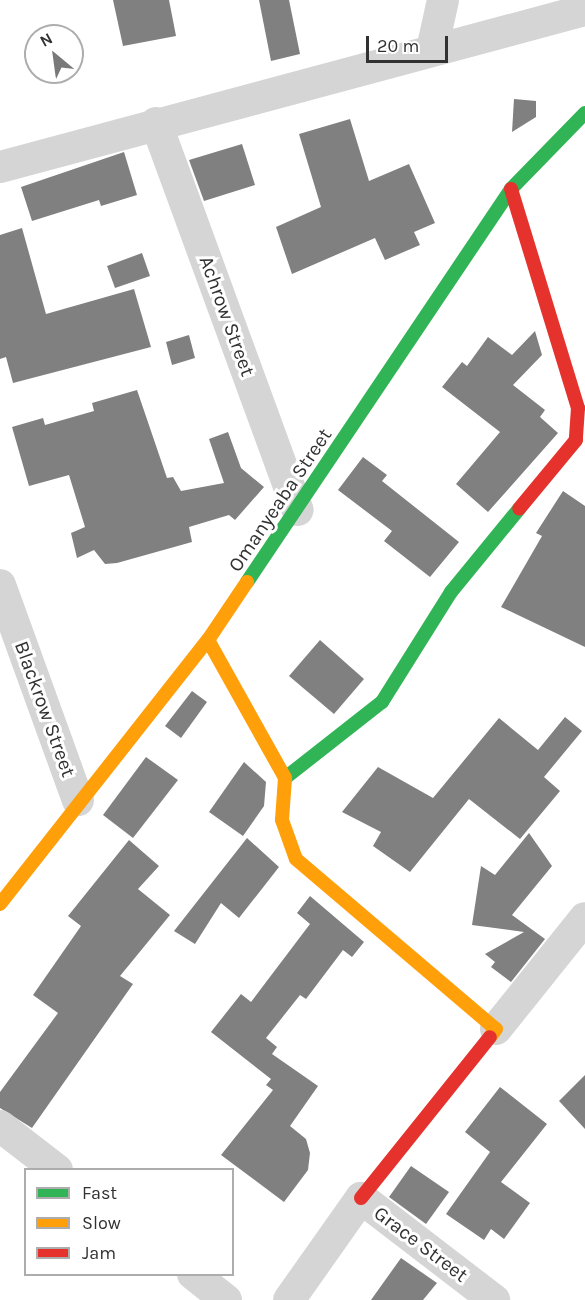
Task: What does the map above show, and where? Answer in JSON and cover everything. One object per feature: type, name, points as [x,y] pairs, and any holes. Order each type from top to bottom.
[{"type":"street","points":[[432,50],[443,0]]},
{"type":"street","points":[[0,167],[156,123],[585,10]]},
{"type":"street","name":"Omanyeaba Street","points":[[0,904],[78,800],[208,640],[298,510],[511,189],[585,112]]},
{"type":"street","name":"Achrow Street","points":[[156,123],[298,510]]},
{"type":"street","points":[[285,778],[382,702],[451,592],[576,440],[578,408],[511,189]]},
{"type":"street","name":"Blackrow Street","points":[[0,585],[78,800]]},
{"type":"street","points":[[208,640],[285,778],[282,819],[296,859],[496,1029]]},
{"type":"street","points":[[361,1198],[585,918]]},
{"type":"street","points":[[0,1126],[54,1168]]},
{"type":"street","name":"Grace Street","points":[[289,1300],[361,1198],[494,1300]]},
{"type":"street","points":[[194,1276],[226,1300]]},
{"type":"building","points":[[113,0],[169,0],[176,36],[123,46]]},
{"type":"building","points":[[259,0],[289,0],[300,54],[271,61]]},
{"type":"building","points":[[514,99],[536,101],[536,117],[512,132]]},
{"type":"building","points":[[350,119],[369,181],[409,164],[435,223],[414,232],[420,245],[385,260],[375,238],[292,274],[276,227],[321,207],[299,134]]},
{"type":"building","points":[[242,144],[255,185],[204,201],[189,160]]},
{"type":"building","points":[[124,152],[137,195],[101,206],[99,200],[32,221],[21,187]]},
{"type":"building","points":[[22,228],[46,314],[134,289],[151,347],[13,383],[6,357],[0,359],[0,235]]},
{"type":"building","points":[[142,253],[150,276],[115,288],[107,266]]},
{"type":"building","points":[[535,331],[542,355],[513,385],[545,410],[540,417],[558,433],[488,512],[456,484],[500,432],[442,387],[462,362],[467,366],[488,337],[512,355]]},
{"type":"building","points":[[189,335],[195,358],[172,365],[166,342]]},
{"type":"building","points":[[137,390],[167,478],[173,477],[181,491],[224,483],[209,439],[228,432],[241,468],[264,487],[235,520],[229,515],[189,527],[192,542],[117,563],[105,564],[94,550],[77,558],[71,533],[85,527],[69,475],[29,486],[12,427],[43,418],[45,425],[94,411],[92,403]]},
{"type":"building","points":[[363,457],[387,475],[382,481],[459,542],[430,577],[384,541],[392,531],[338,490]]},
{"type":"building","points":[[563,491],[585,506],[585,647],[501,607],[542,536],[536,533]]},
{"type":"building","points":[[320,640],[364,679],[334,714],[289,676]]},
{"type":"building","points":[[192,691],[207,702],[181,738],[165,726]]},
{"type":"building","points":[[565,717],[582,731],[544,777],[560,791],[520,839],[469,799],[410,872],[373,846],[381,832],[342,812],[378,767],[433,798],[499,718],[538,750]]},
{"type":"building","points":[[146,757],[178,780],[133,838],[103,815]]},
{"type":"building","points":[[244,762],[266,782],[264,806],[243,836],[209,812]]},
{"type":"building","points":[[529,833],[552,866],[512,915],[545,939],[511,982],[491,967],[495,962],[485,954],[524,932],[472,925],[481,866],[495,875]]},
{"type":"building","points":[[247,838],[279,867],[239,918],[221,903],[195,944],[174,931]]},
{"type":"building","points":[[129,840],[159,866],[138,889],[170,915],[120,976],[133,984],[32,1128],[0,1108],[0,1092],[58,1013],[33,995],[81,926],[68,916]]},
{"type":"building","points":[[310,896],[364,942],[352,957],[343,950],[306,999],[300,995],[266,1038],[277,1047],[272,1054],[318,1086],[290,1126],[306,1139],[310,1153],[308,1170],[284,1202],[221,1155],[273,1090],[266,1085],[271,1079],[211,1032],[241,994],[251,1002],[310,924],[297,913]]},
{"type":"building","points":[[585,1075],[585,1129],[559,1101]]},
{"type":"building","points":[[500,1087],[547,1124],[501,1182],[530,1203],[504,1239],[491,1229],[484,1240],[446,1214],[490,1152],[465,1132]]},
{"type":"building","points":[[411,1166],[449,1192],[426,1224],[389,1197]]},
{"type":"building","points":[[401,1258],[437,1283],[423,1300],[371,1300]]},
{"type":"traffic: fast","points":[[247,582],[511,189],[585,113]]},
{"type":"traffic: fast","points":[[285,778],[382,702],[451,592],[519,509]]},
{"type":"traffic: slow","points":[[0,904],[208,640],[247,582]]},
{"type":"traffic: slow","points":[[208,640],[285,778],[282,820],[296,859],[496,1029],[490,1037]]},
{"type":"traffic: jam","points":[[511,189],[578,408],[576,440],[519,509]]},
{"type":"traffic: jam","points":[[361,1198],[490,1037]]}]
